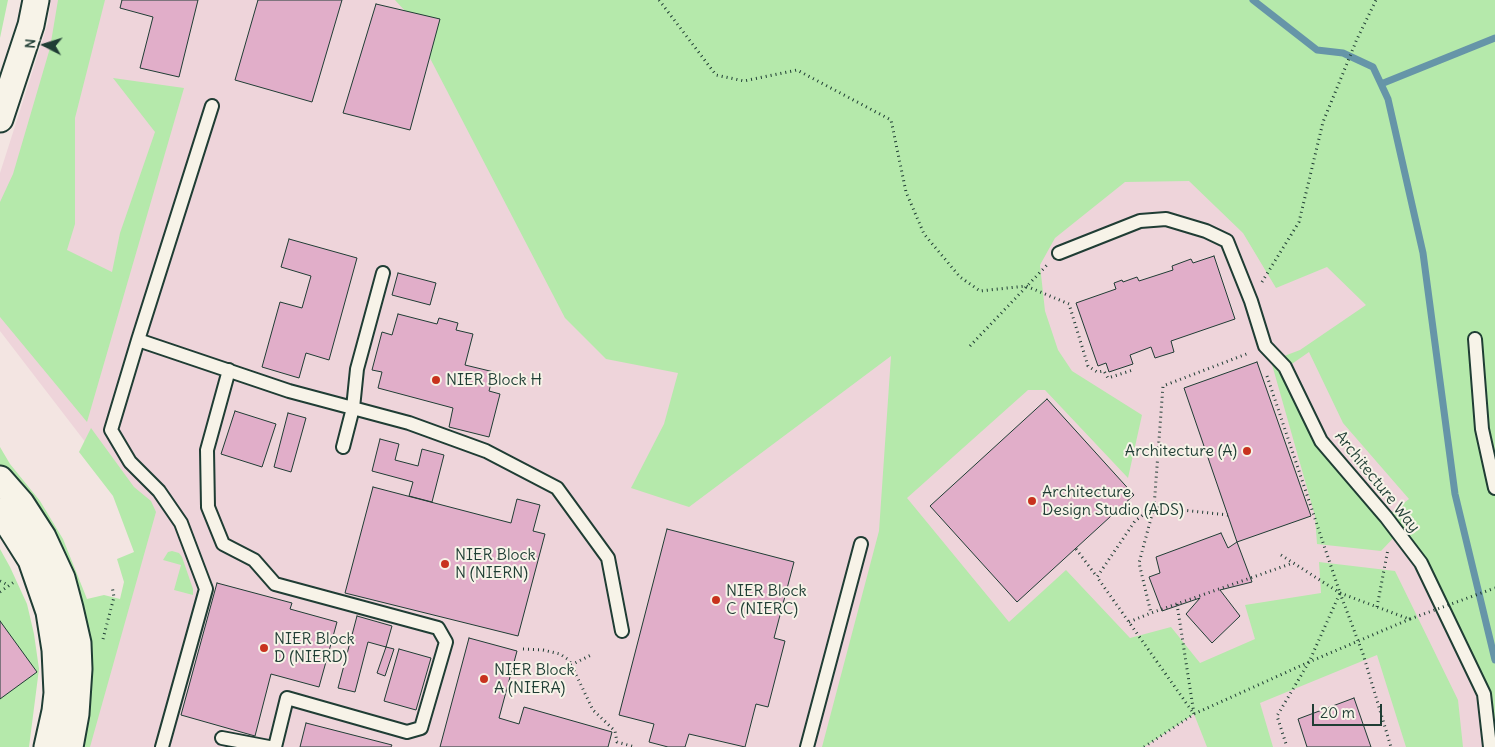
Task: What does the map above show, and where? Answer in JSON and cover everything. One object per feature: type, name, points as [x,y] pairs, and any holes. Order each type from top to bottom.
[{"type":"street","points":[[0,119],[36,0]]},
{"type":"street","points":[[0,479],[21,503],[43,537],[62,578],[78,643],[79,675],[66,713],[47,747]]},
{"type":"street","points":[[0,511],[30,560],[49,612],[56,660],[57,693],[66,713],[70,747]]},
{"type":"lane","points":[[162,747],[206,589],[181,523],[159,491],[130,462],[111,430],[212,106]]},
{"type":"lane","name":"Architecture Way","points":[[1059,253],[1140,221],[1166,219],[1206,231],[1226,241],[1268,349],[1286,368],[1321,441],[1392,524],[1422,563],[1484,694],[1490,747]]},
{"type":"lane","points":[[343,446],[353,408],[358,369],[383,273]]},
{"type":"lane","points":[[1475,339],[1482,430],[1495,488]]},
{"type":"lane","points":[[138,340],[289,391],[409,423],[486,451],[557,488],[608,558],[622,631]]},
{"type":"lane","points":[[229,370],[207,450],[208,507],[223,544],[254,560],[275,584],[438,628],[446,642],[421,728],[407,732],[287,698],[275,747]]},
{"type":"lane","points":[[807,747],[861,544]]},
{"type":"lane","points":[[222,738],[269,747]]},
{"type":"path","points":[[660,0],[716,75],[744,82],[797,70],[891,120],[906,192],[924,234],[960,277],[980,291],[1026,286],[1070,304],[1088,366],[1097,372],[1104,371],[1108,378],[1133,370]]},
{"type":"path","points":[[1251,302],[1299,222],[1323,122],[1357,38],[1376,0]]},
{"type":"path","points":[[970,346],[1059,253]]},
{"type":"path","points":[[1151,613],[1139,563],[1154,507],[1163,386],[1268,349]]},
{"type":"path","points":[[1268,349],[1263,365],[1340,593],[1363,654],[1391,747]]},
{"type":"path","points":[[1097,577],[1135,521],[1154,507],[1228,515]]},
{"type":"path","points":[[1377,607],[1392,524]]},
{"type":"path","points":[[1076,549],[1194,714]]},
{"type":"path","points":[[1281,555],[1340,593],[1410,619]]},
{"type":"path","points":[[1129,622],[1293,563]]},
{"type":"path","points":[[0,592],[16,580]]},
{"type":"path","points":[[0,581],[9,585]]},
{"type":"path","points":[[1144,747],[1194,714],[1410,619],[1495,588]]},
{"type":"path","points":[[1286,747],[1277,716],[1309,662],[1340,593]]},
{"type":"path","points":[[1177,604],[1194,714]]},
{"type":"path","points":[[523,650],[543,650],[560,654],[569,660],[593,710],[615,731],[617,742],[636,747]]},
{"type":"path","points":[[572,665],[593,654]]},
{"type":"shaded area","points":[[51,0],[1495,0],[1495,747],[78,747],[106,668],[141,539],[86,443],[0,331],[0,173],[48,23]]},
{"type":"green space","points":[[0,0],[8,0],[0,38]]},
{"type":"green space","points":[[58,0],[105,0],[75,118],[75,224],[67,250],[112,272],[120,233],[155,132],[113,78],[184,88],[87,422],[0,317],[0,202],[13,174],[50,48]]},
{"type":"green space","points":[[395,0],[1495,0],[1495,747],[1484,694],[1398,533],[1381,551],[1317,544],[1315,516],[1271,361],[1300,350],[1366,305],[1327,267],[1276,288],[1243,233],[1189,181],[1125,182],[1055,238],[1040,265],[1045,311],[1058,350],[1072,371],[1142,415],[1128,478],[1045,390],[1028,390],[907,498],[1009,622],[1066,570],[1130,638],[1171,627],[1200,663],[1255,639],[1245,605],[1321,593],[1319,562],[1395,571],[1458,700],[1463,747],[1406,747],[1377,655],[1260,703],[1273,747],[1207,747],[1194,714],[1144,747],[822,747],[879,531],[891,356],[689,507],[631,488],[664,424],[678,373],[606,359],[565,318],[406,12]],"holes":[[[1309,352],[1343,423],[1409,499],[1386,517],[1321,441],[1286,368]]]},
{"type":"green space","points":[[91,428],[134,487],[151,501],[156,512],[90,747],[78,747],[0,468],[0,447],[10,464],[40,501],[63,539],[87,599],[104,595],[120,599],[124,582],[117,559],[134,552],[113,496],[79,452]]},
{"type":"green space","points":[[0,549],[27,604],[34,634],[39,669],[29,747],[0,747]]},
{"type":"green space","points":[[168,552],[179,553],[182,557],[193,589],[193,595],[174,590],[181,565],[163,560]]},
{"type":"building","points":[[122,0],[198,0],[179,77],[140,68],[153,17],[120,8]]},
{"type":"building","points":[[258,0],[342,0],[312,102],[235,80]]},
{"type":"building","points":[[376,4],[440,19],[410,130],[343,113]]},
{"type":"building","points":[[289,239],[357,258],[329,360],[306,353],[299,378],[262,367],[280,302],[302,308],[311,276],[281,267]]},
{"type":"building","points":[[1214,256],[1235,319],[1171,341],[1174,352],[1155,358],[1151,347],[1130,355],[1133,364],[1109,372],[1106,363],[1098,366],[1076,303],[1116,289],[1114,283],[1122,280],[1123,282],[1137,277],[1139,281],[1173,270],[1172,266],[1191,259],[1193,263]]},
{"type":"building","points":[[398,273],[436,283],[430,305],[392,295]]},
{"type":"building","name":"NIER Block H","points":[[398,314],[437,324],[439,318],[458,323],[456,330],[473,334],[465,365],[494,372],[489,391],[500,394],[489,437],[449,427],[453,408],[378,388],[382,372],[372,370],[382,332],[392,335]]},
{"type":"building","name":"Architecture (A)","points":[[1257,362],[1311,516],[1237,542],[1184,388]]},
{"type":"building","name":"Architecture Design Studio (ADS)","points":[[1047,399],[1134,495],[1017,602],[930,506]]},
{"type":"building","points":[[235,411],[276,424],[262,467],[221,454]]},
{"type":"building","points":[[288,413],[306,418],[291,472],[274,467]]},
{"type":"building","points":[[380,439],[399,444],[395,460],[418,466],[422,449],[444,455],[432,502],[409,496],[413,482],[372,471]]},
{"type":"building","name":"NIER Block N (NIERN)","points":[[373,487],[511,523],[517,499],[540,505],[533,531],[545,534],[518,636],[345,593]]},
{"type":"building","name":"NIER Block C (NIERC)","points":[[667,529],[794,562],[774,638],[785,641],[768,707],[756,704],[745,747],[689,734],[685,747],[668,747],[649,742],[654,724],[619,715]]},
{"type":"building","points":[[1221,533],[1228,548],[1237,542],[1252,582],[1220,590],[1240,616],[1212,643],[1186,614],[1200,598],[1162,611],[1149,577],[1160,573],[1156,557]]},
{"type":"building","name":"NIER Block D (NIERD)","points":[[217,583],[292,603],[290,609],[337,622],[319,687],[271,674],[255,736],[181,715]]},
{"type":"building","points":[[357,616],[392,626],[386,647],[368,642],[355,692],[338,688]]},
{"type":"building","points":[[0,621],[37,672],[0,699]]},
{"type":"building","name":"NIER Block A (NIERA)","points":[[469,638],[517,651],[499,718],[519,724],[524,707],[612,732],[608,747],[440,747]]},
{"type":"building","points":[[386,647],[394,649],[385,676],[377,673]]},
{"type":"building","points":[[399,649],[431,658],[416,710],[384,701]]},
{"type":"building","points":[[1354,698],[1371,747],[1307,747],[1298,719]]},
{"type":"building","points":[[306,723],[392,745],[391,747],[300,747]]},
{"type":"waterway","points":[[1253,0],[1317,50],[1343,53],[1373,67],[1381,84],[1495,38]]},
{"type":"waterway","points":[[1381,84],[1388,99],[1423,253],[1455,494],[1495,660]]},
{"type":"place","name":"NIER Block H","points":[[436,380]]},
{"type":"place","name":"Architecture (A)","points":[[1247,451]]},
{"type":"place","name":"Architecture Design Studio (ADS)","points":[[1032,501]]},
{"type":"place","name":"NIER Block N (NIERN)","points":[[445,564]]},
{"type":"place","name":"NIER Block C (NIERC)","points":[[716,600]]},
{"type":"place","name":"NIER Block D (NIERD)","points":[[264,648]]},
{"type":"place","name":"NIER Block A (NIERA)","points":[[484,679]]}]
